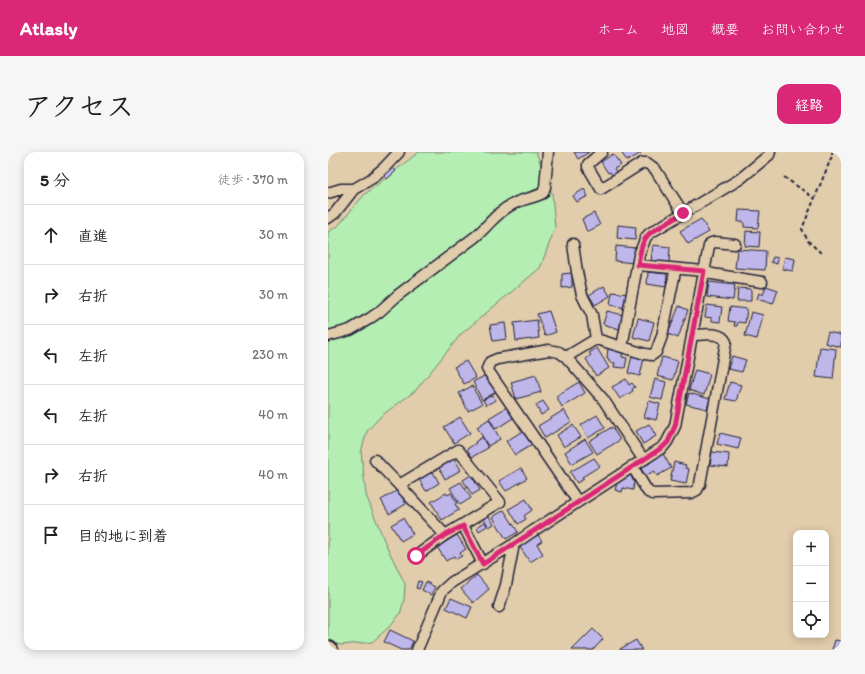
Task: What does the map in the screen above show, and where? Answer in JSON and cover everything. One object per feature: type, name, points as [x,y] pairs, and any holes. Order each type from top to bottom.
[{"type":"street","points":[[328,218],[335,214],[354,189],[371,179],[400,152]]},
{"type":"street","points":[[328,336],[350,330],[370,319],[398,295],[484,229],[506,208],[514,203],[538,196],[543,193],[545,187],[548,152]]},
{"type":"street","points":[[602,152],[588,164],[588,167],[601,189],[642,163],[647,163],[655,169],[683,213]]},
{"type":"street","points":[[622,347],[639,255],[646,237],[650,233],[740,179],[769,155],[770,152]]},
{"type":"street","points":[[328,193],[340,189],[354,189]]},
{"type":"street","points":[[417,650],[442,591],[452,582],[514,544],[663,447],[668,442],[675,426],[710,244],[714,242],[735,244]]},
{"type":"street","points":[[573,244],[582,295],[592,315],[596,339]]},
{"type":"street","points":[[638,265],[677,270],[704,271],[712,274],[762,282]]},
{"type":"street","points":[[566,357],[596,339],[649,355],[656,352],[662,336],[668,302],[675,272],[677,270]]},
{"type":"street","points":[[632,466],[648,492],[653,494],[691,493],[697,490],[700,484],[726,342],[719,336],[692,335]]},
{"type":"street","points":[[578,502],[488,368],[490,362],[497,359],[549,350],[558,352],[566,357],[603,399],[643,459]]},
{"type":"street","points":[[400,485],[458,450],[500,502],[463,526],[445,535],[416,556]]},
{"type":"street","points":[[375,460],[400,485],[445,535]]},
{"type":"street","points":[[463,526],[483,564]]},
{"type":"street","points":[[499,607],[506,584],[514,544]]},
{"type":"street","points":[[328,646],[331,647],[332,650]]},
{"type":"path","points":[[821,253],[808,241],[802,229],[832,156],[832,152]]},
{"type":"path","points":[[784,177],[814,198]]},
{"type":"green space","points":[[419,152],[536,152],[552,193],[555,228],[540,268],[461,334],[415,391],[381,416],[367,431],[361,452],[366,495],[386,545],[405,584],[404,600],[400,614],[389,627],[372,642],[341,645],[328,642],[328,232],[338,226],[364,195]]},
{"type":"building","points":[[574,152],[589,152],[578,159]]},
{"type":"building","points":[[621,152],[640,152],[641,153],[627,161]]},
{"type":"building","points":[[613,154],[621,165],[614,169],[617,173],[613,176],[610,172],[608,173],[601,162]]},
{"type":"building","points":[[392,167],[396,171],[387,179],[383,175]]},
{"type":"building","points":[[584,189],[588,196],[577,202],[573,196]]},
{"type":"building","points":[[739,210],[760,211],[758,228],[744,227],[744,222],[738,222]]},
{"type":"building","points":[[594,213],[600,225],[587,232],[582,219]]},
{"type":"building","points":[[701,219],[709,232],[688,244],[680,231]]},
{"type":"building","points":[[618,225],[636,227],[635,240],[617,238]]},
{"type":"building","points":[[746,231],[760,232],[759,247],[745,246]]},
{"type":"building","points":[[653,245],[670,247],[669,262],[651,261]]},
{"type":"building","points":[[616,246],[636,248],[634,263],[615,261]]},
{"type":"building","points":[[737,249],[766,251],[765,270],[735,268]]},
{"type":"building","points":[[773,257],[778,258],[777,264],[771,262]]},
{"type":"building","points":[[785,257],[795,259],[793,271],[782,269]]},
{"type":"building","points":[[648,272],[667,274],[666,287],[647,284]]},
{"type":"building","points":[[572,273],[572,287],[562,288],[562,274]]},
{"type":"building","points":[[709,282],[735,285],[733,300],[707,297]]},
{"type":"building","points":[[604,286],[610,296],[595,305],[589,295]]},
{"type":"building","points":[[766,286],[778,290],[773,304],[757,299],[759,293],[763,295]]},
{"type":"building","points":[[738,288],[751,289],[751,301],[737,301]]},
{"type":"building","points":[[612,292],[628,294],[626,308],[610,305]]},
{"type":"building","points":[[707,305],[722,307],[720,322],[712,321],[712,318],[705,317]]},
{"type":"building","points":[[679,306],[688,310],[678,338],[668,334]]},
{"type":"building","points":[[730,307],[747,309],[745,323],[738,322],[737,326],[734,326],[735,322],[728,321]]},
{"type":"building","points":[[549,311],[556,332],[545,336],[537,314]]},
{"type":"building","points":[[607,311],[623,315],[619,329],[603,324]]},
{"type":"building","points":[[751,312],[763,315],[757,339],[745,336]]},
{"type":"building","points":[[638,318],[654,322],[649,341],[633,337]]},
{"type":"building","points":[[537,320],[539,338],[516,341],[514,323]]},
{"type":"building","points":[[505,323],[507,339],[493,341],[490,325]]},
{"type":"building","points":[[828,332],[841,335],[841,347],[825,343]]},
{"type":"building","points":[[820,347],[836,349],[833,379],[816,377]]},
{"type":"building","points":[[597,348],[609,368],[596,376],[586,359],[591,355],[589,353]]},
{"type":"building","points":[[608,348],[623,350],[622,357],[627,358],[625,368],[614,367],[615,363],[609,362],[609,359],[607,358]]},
{"type":"building","points":[[632,356],[644,358],[640,376],[628,373]]},
{"type":"building","points":[[732,356],[746,360],[742,372],[728,369]]},
{"type":"building","points":[[662,357],[678,361],[673,380],[657,376]]},
{"type":"building","points":[[466,361],[476,378],[464,384],[454,367]]},
{"type":"building","points":[[695,370],[710,374],[704,395],[689,390]]},
{"type":"building","points":[[486,375],[496,392],[482,400],[473,382]]},
{"type":"building","points":[[536,375],[541,392],[516,399],[511,382]]},
{"type":"building","points":[[626,379],[629,385],[632,383],[635,387],[632,389],[633,391],[620,399],[612,387]]},
{"type":"building","points":[[655,379],[666,382],[662,400],[650,397]]},
{"type":"building","points":[[579,382],[585,393],[562,407],[556,396]]},
{"type":"building","points":[[730,382],[741,385],[736,401],[725,399]]},
{"type":"building","points":[[472,386],[482,404],[468,411],[459,393]]},
{"type":"building","points":[[689,393],[710,399],[707,409],[686,404]]},
{"type":"building","points":[[493,395],[496,400],[486,405],[483,400]]},
{"type":"building","points":[[543,401],[549,410],[541,415],[536,405]]},
{"type":"building","points":[[649,401],[660,404],[656,420],[644,417]]},
{"type":"building","points":[[507,407],[513,418],[496,429],[489,418]]},
{"type":"building","points":[[564,410],[571,422],[545,438],[538,426]]},
{"type":"building","points":[[597,415],[605,428],[588,438],[581,425]]},
{"type":"building","points":[[460,417],[470,433],[454,443],[444,427]]},
{"type":"building","points":[[489,419],[500,439],[488,446],[477,427]]},
{"type":"building","points":[[649,424],[656,436],[643,444],[636,431]]},
{"type":"building","points":[[573,425],[581,437],[564,447],[557,435]]},
{"type":"building","points":[[612,427],[620,440],[597,454],[589,441]]},
{"type":"building","points":[[525,430],[533,444],[515,455],[506,441]]},
{"type":"building","points":[[720,433],[741,438],[738,449],[717,444]]},
{"type":"building","points":[[482,437],[488,448],[472,457],[467,449]]},
{"type":"building","points":[[585,439],[593,452],[572,464],[565,452]]},
{"type":"building","points":[[662,452],[671,468],[657,476],[654,471],[645,476],[641,468],[650,463],[648,460]]},
{"type":"building","points":[[712,452],[729,454],[728,467],[710,465]]},
{"type":"building","points":[[453,457],[461,470],[445,479],[438,466]]},
{"type":"building","points":[[594,458],[600,466],[582,477],[584,479],[577,483],[570,472]]},
{"type":"building","points":[[674,462],[686,465],[685,468],[689,469],[686,484],[670,481]]},
{"type":"building","points":[[521,468],[527,478],[506,491],[499,481]]},
{"type":"building","points":[[432,470],[439,483],[426,491],[418,478]]},
{"type":"building","points":[[471,475],[480,490],[472,495],[463,480]]},
{"type":"building","points":[[631,475],[634,483],[633,490],[623,488],[622,492],[615,490],[617,483]]},
{"type":"building","points":[[461,482],[471,498],[460,505],[450,488]]},
{"type":"building","points":[[398,490],[406,504],[389,514],[381,500]]},
{"type":"building","points":[[446,493],[447,495],[451,493],[459,510],[442,520],[431,502]]},
{"type":"building","points":[[526,499],[532,510],[524,516],[526,519],[518,524],[509,509]]},
{"type":"building","points":[[504,510],[518,532],[506,539],[493,517]]},
{"type":"building","points":[[489,516],[494,524],[489,527],[484,519]]},
{"type":"building","points":[[403,518],[413,534],[401,541],[391,525]]},
{"type":"building","points":[[485,522],[487,526],[479,531],[477,527]]},
{"type":"building","points":[[457,535],[466,549],[460,553],[462,556],[456,559],[454,556],[446,561],[437,547]]},
{"type":"building","points":[[538,535],[542,541],[537,544],[543,554],[530,562],[520,547]]},
{"type":"building","points":[[477,575],[489,589],[473,603],[461,589]]},
{"type":"building","points":[[418,581],[422,582],[419,589],[416,588]]},
{"type":"building","points":[[426,582],[435,587],[431,595],[422,590]]},
{"type":"building","points":[[451,598],[472,607],[467,618],[446,608]]},
{"type":"building","points":[[593,629],[603,639],[593,650],[572,650]]},
{"type":"building","points":[[390,630],[413,641],[409,650],[401,650],[384,642]]},
{"type":"building","points":[[636,640],[642,650],[620,650],[620,649]]},
{"type":"building","points":[[835,640],[841,641],[841,650],[832,650]]},
{"type":"route","points":[[416,556],[445,535],[463,526],[483,564],[663,447],[668,442],[675,426],[704,271],[677,270],[638,265],[639,255],[646,237],[683,213]]}]
